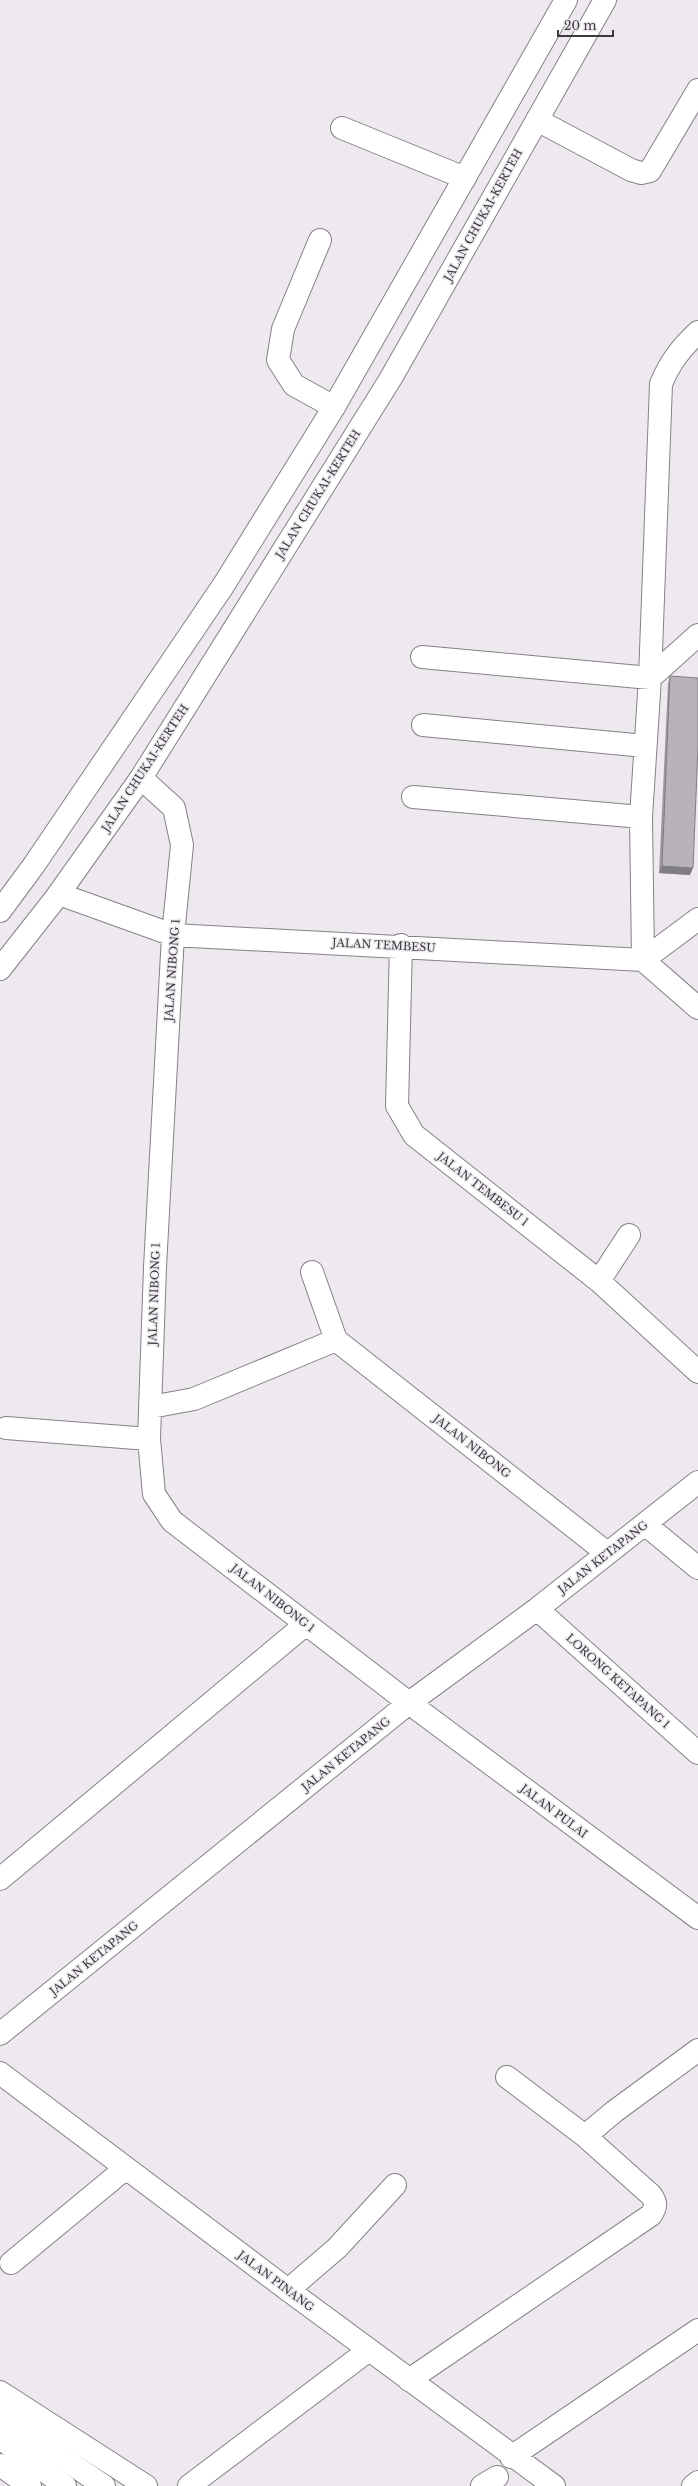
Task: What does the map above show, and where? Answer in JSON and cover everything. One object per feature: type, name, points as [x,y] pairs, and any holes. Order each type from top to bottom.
[{"type":"main road","points":[[0,911],[34,865],[223,586],[334,407],[566,0]]},
{"type":"main road","name":"JALAN CHUKAI-KERTEH","points":[[0,969],[57,896],[140,778],[391,378],[605,0]]},
{"type":"main road","points":[[537,120],[630,170],[641,173],[650,171],[698,90]]},
{"type":"main road","points":[[342,128],[464,178]]},
{"type":"main road","points":[[320,240],[283,330],[278,360],[294,385],[334,407]]},
{"type":"main road","points":[[698,332],[683,346],[669,364],[661,384],[650,678],[641,817],[643,960],[698,1008]]},
{"type":"main road","points":[[422,658],[650,678],[698,635]]},
{"type":"main road","points":[[424,725],[645,746]]},
{"type":"main road","name":"JALAN NIBONG 1","points":[[140,778],[174,808],[182,845],[173,935],[154,1267],[149,1439],[154,1494],[172,1521],[409,1703]]},
{"type":"main road","points":[[413,797],[641,817]]},
{"type":"main road","points":[[0,981],[57,896]]},
{"type":"main road","name":"JALAN TEMBESU","points":[[57,896],[173,935],[401,945],[643,960]]},
{"type":"main road","points":[[643,960],[698,919]]},
{"type":"main road","name":"JALAN TEMBESU 1","points":[[401,945],[397,1106],[414,1135],[599,1281],[698,1372]]},
{"type":"main road","points":[[599,1281],[629,1235]]},
{"type":"main road","points":[[151,1408],[194,1399],[336,1340],[312,1272]]},
{"type":"main road","name":"JALAN NIBONG","points":[[336,1340],[607,1553]]},
{"type":"main road","points":[[6,1428],[149,1439]]},
{"type":"main road","name":"JALAN KETAPANG","points":[[0,2034],[409,1703],[537,1609],[607,1553],[646,1525],[698,1482]]},
{"type":"main road","points":[[646,1525],[698,1568]]},
{"type":"main road","name":"LORONG KETAPANG 1","points":[[537,1609],[698,1753]]},
{"type":"main road","points":[[0,1879],[306,1624]]},
{"type":"main road","name":"JALAN PULAI","points":[[409,1703],[698,1918]]},
{"type":"main road","points":[[585,2136],[615,2111],[698,2050]]},
{"type":"main road","name":"JALAN PINANG","points":[[0,2073],[511,2457],[554,2486]]},
{"type":"main road","points":[[409,2380],[651,2215],[655,2208],[655,2201],[651,2195],[585,2136],[507,2077]]},
{"type":"main road","points":[[11,2264],[126,2168]]},
{"type":"main road","points":[[288,2290],[337,2248],[396,2185]]},
{"type":"main road","points":[[511,2457],[698,2330]]},
{"type":"main road","points":[[189,2486],[369,2350]]},
{"type":"main road","points":[[0,2392],[146,2486]]},
{"type":"main road","points":[[0,2415],[104,2486]]},
{"type":"main road","points":[[0,2438],[65,2486]]},
{"type":"main road","points":[[1,2467],[30,2486]]},
{"type":"main road","points":[[693,2486],[698,2482]]},
{"type":"building","points":[[670,676],[698,678],[698,747],[693,868],[662,866]]}]
